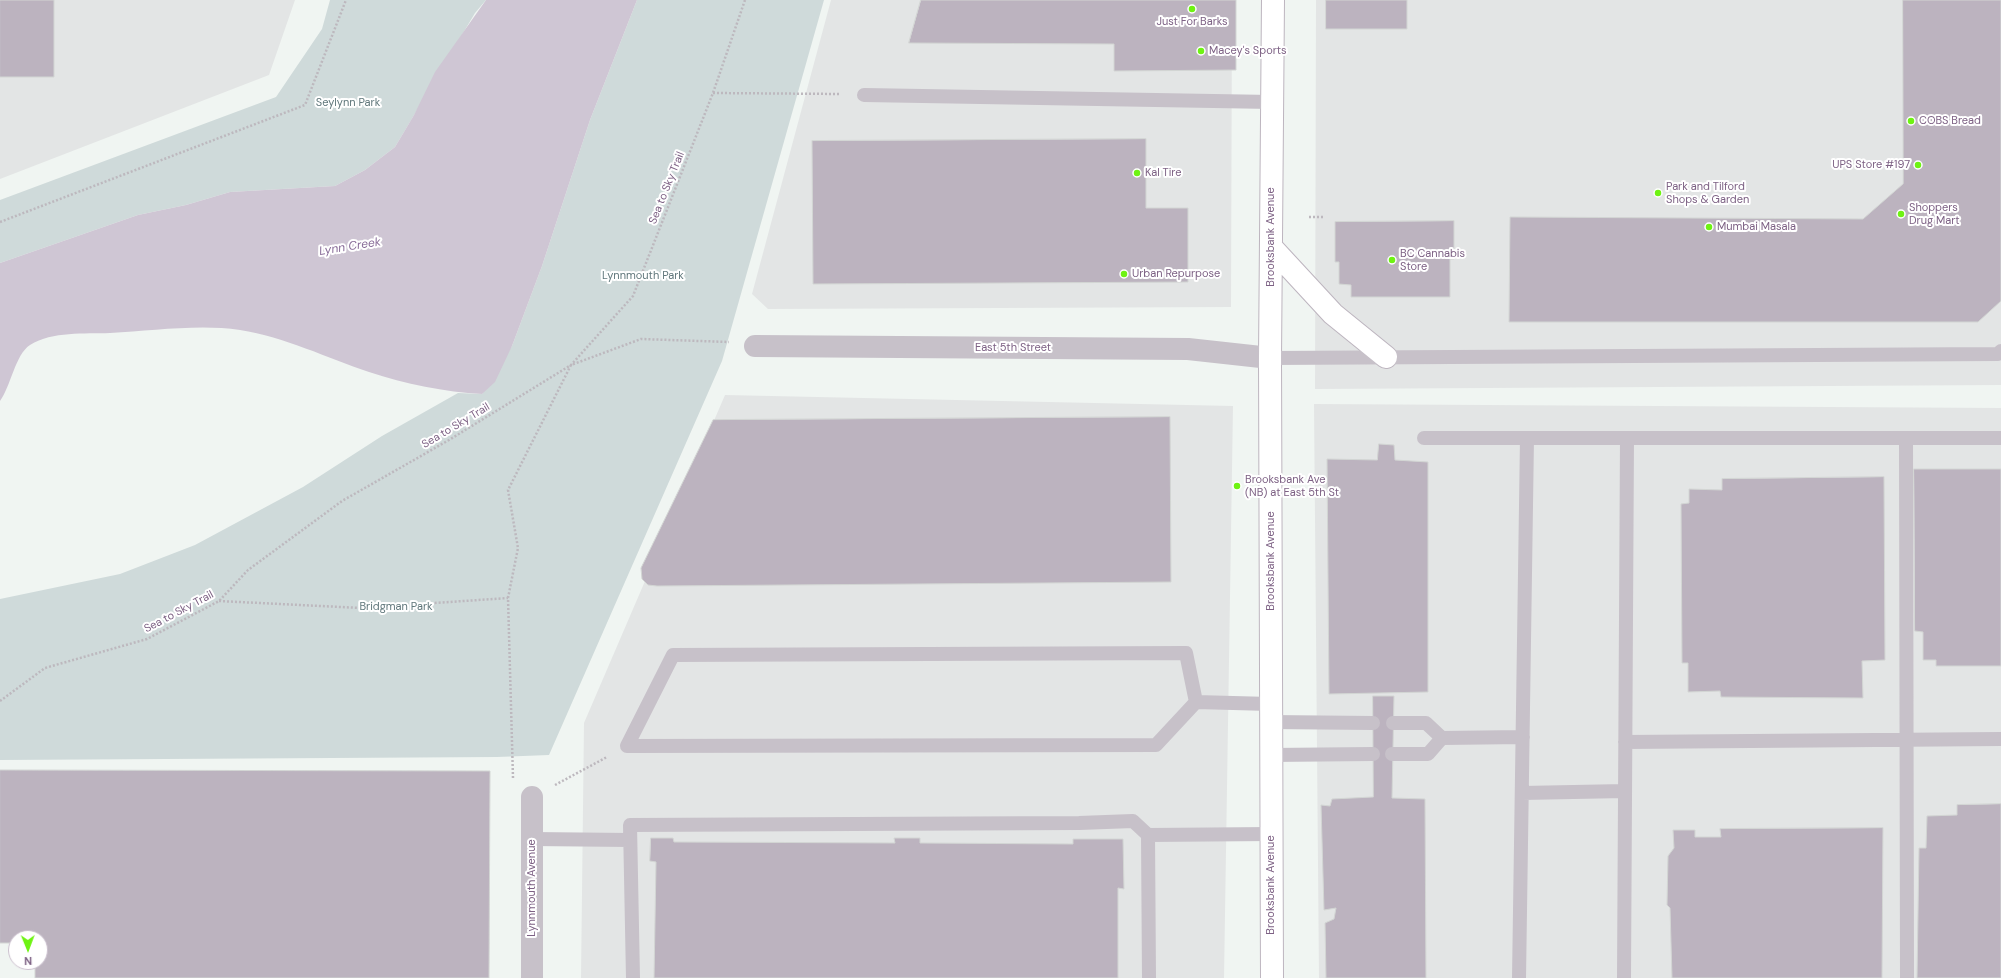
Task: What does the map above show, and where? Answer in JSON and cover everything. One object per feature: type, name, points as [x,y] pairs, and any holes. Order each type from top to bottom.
[{"type":"main road","name":"Brooksbank Avenue","points":[[1272,978],[1270,358],[1273,0]]},
{"type":"main road","points":[[1272,248],[1333,314],[1386,357]]},
{"type":"street","name":"East 5th Street","points":[[755,346],[1188,349],[1270,358]]},
{"type":"street","name":"Lynnmouth Avenue","points":[[532,797],[532,978]]},
{"type":"lane","points":[[864,95],[1272,102]]},
{"type":"lane","points":[[1270,358],[1998,354],[2001,352]]},
{"type":"lane","points":[[1424,438],[2001,438]]},
{"type":"lane","points":[[1519,978],[1527,438]]},
{"type":"lane","points":[[1624,978],[1628,438]]},
{"type":"lane","points":[[1906,438],[1907,978]]},
{"type":"lane","points":[[1186,653],[1196,702],[1156,745],[627,746],[673,655],[1186,653]]},
{"type":"lane","points":[[1196,702],[1270,713],[1373,723]]},
{"type":"lane","points":[[1393,723],[1426,723],[1442,738],[1523,737]]},
{"type":"lane","points":[[1392,754],[1428,754],[1442,738]]},
{"type":"lane","points":[[1625,742],[2001,739]]},
{"type":"lane","points":[[1271,755],[1373,754]]},
{"type":"lane","points":[[1522,793],[1625,791]]},
{"type":"lane","points":[[633,978],[630,825],[1079,824],[1133,822],[1148,835],[1271,834]]},
{"type":"lane","points":[[1148,835],[1150,978]]},
{"type":"lane","points":[[532,839],[630,840]]},
{"type":"path","points":[[0,222],[305,105],[346,0]]},
{"type":"path","name":"Sea to Sky Trail","points":[[0,702],[45,668],[147,639],[219,601],[248,570],[342,501],[449,440],[571,365],[633,296],[713,93],[745,0]]},
{"type":"path","points":[[713,93],[864,95]]},
{"type":"path","points":[[1309,217],[1323,217]]},
{"type":"path","points":[[627,746],[532,797],[514,784],[508,598],[518,548],[508,490],[571,365],[641,339],[716,343]]},
{"type":"path","points":[[219,601],[361,608],[508,598]]},
{"type":"shaded area","points":[[0,0],[295,0],[269,75],[0,179]]},
{"type":"shaded area","points":[[831,0],[1232,0],[1231,307],[768,309],[752,294]]},
{"type":"shaded area","name":"Park and Tilford Shops & Garden","points":[[1316,0],[2001,0],[2001,385],[1315,389]]},
{"type":"shaded area","points":[[725,395],[1233,406],[1224,978],[581,978],[584,723]]},
{"type":"shaded area","points":[[1314,404],[2001,408],[2001,978],[1319,978]]},
{"type":"green space","name":"Seylynn Park","points":[[330,0],[486,0],[475,13],[395,147],[365,170],[335,186],[230,192],[186,205],[138,215],[0,263],[0,200],[276,97],[322,29]]},
{"type":"green space","points":[[637,0],[824,0],[722,361],[549,755],[497,757],[0,760],[0,599],[120,574],[195,545],[303,487],[382,436],[458,393],[482,394],[512,346],[542,266],[590,120]]},
{"type":"water","name":"Lynn Creek","points":[[486,0],[637,0],[590,120],[542,266],[512,346],[495,382],[482,394],[425,387],[397,380],[369,372],[290,343],[257,333],[224,328],[175,328],[110,333],[69,334],[49,337],[39,341],[30,345],[21,356],[0,401],[0,263],[138,215],[186,205],[230,192],[335,186],[365,170],[395,147],[414,115],[435,72]]},
{"type":"building","points":[[0,0],[54,0],[54,77],[0,77]]},
{"type":"building","points":[[921,0],[1236,0],[1236,70],[1114,71],[1114,44],[909,43]]},
{"type":"building","points":[[1326,0],[1407,0],[1407,29],[1326,29]]},
{"type":"building","points":[[1903,0],[2001,0],[2001,301],[1978,322],[1509,322],[1510,217],[1863,219],[1903,184]]},
{"type":"building","points":[[1146,139],[1146,208],[1188,208],[1188,282],[813,284],[812,141]]},
{"type":"building","name":"BC Cannabis Store","points":[[1454,221],[1454,259],[1450,259],[1450,297],[1351,297],[1351,285],[1339,284],[1339,262],[1335,262],[1335,222]]},
{"type":"building","points":[[1170,417],[1171,582],[657,586],[648,585],[642,579],[641,568],[713,420]]},
{"type":"building","points":[[1379,444],[1394,445],[1395,460],[1428,462],[1428,692],[1329,694],[1327,459],[1377,460]]},
{"type":"building","points":[[1914,469],[2001,469],[2001,666],[1936,666],[1936,660],[1923,660],[1923,632],[1915,631]]},
{"type":"building","points":[[1884,477],[1885,660],[1862,661],[1863,698],[1721,697],[1720,691],[1688,692],[1688,663],[1682,663],[1681,504],[1689,503],[1689,489],[1722,490],[1722,479]]},
{"type":"building","points":[[1373,696],[1394,696],[1392,798],[1425,799],[1426,978],[1326,978],[1325,923],[1334,919],[1336,908],[1324,910],[1321,805],[1330,806],[1332,799],[1373,797]]},
{"type":"building","points":[[0,770],[490,771],[489,978],[35,978],[35,970],[48,970],[48,930],[8,930],[8,943],[0,943]]},
{"type":"building","points":[[2001,804],[2001,978],[1917,978],[1919,848],[1926,848],[1927,816],[1957,815],[1957,805]]},
{"type":"building","points":[[1883,828],[1882,978],[1672,978],[1670,908],[1667,905],[1668,856],[1674,848],[1673,830],[1695,830],[1695,837],[1721,837],[1720,829]]},
{"type":"building","points":[[651,838],[673,838],[674,842],[895,843],[894,838],[920,838],[920,843],[1073,844],[1073,839],[1123,839],[1124,889],[1118,888],[1118,978],[654,978],[656,862],[650,861]]},
{"type":"place","name":"Just For Barks","points":[[1192,9]]},
{"type":"place","name":"Macey's Sports","points":[[1201,51]]},
{"type":"place","name":"COBS Bread","points":[[1911,121]]},
{"type":"place","name":"UPS Store #197","points":[[1918,165]]},
{"type":"place","name":"Kal Tire","points":[[1137,173]]},
{"type":"place","name":"Park and Tilford Shops & Garden","points":[[1658,193]]},
{"type":"place","name":"Shoppers Drug Mart","points":[[1901,214]]},
{"type":"place","name":"Mumbai Masala","points":[[1709,227]]},
{"type":"place","name":"BC Cannabis Store","points":[[1392,260]]},
{"type":"place","name":"Urban Repurpose","points":[[1124,274]]},
{"type":"place","name":"Brooksbank Ave (NB) at East 5th St","points":[[1237,486]]},
{"type":"park label","name":"Lynnmouth Park","points":[[643,276]]},
{"type":"park label","name":"Bridgman Park","points":[[396,607]]}]
